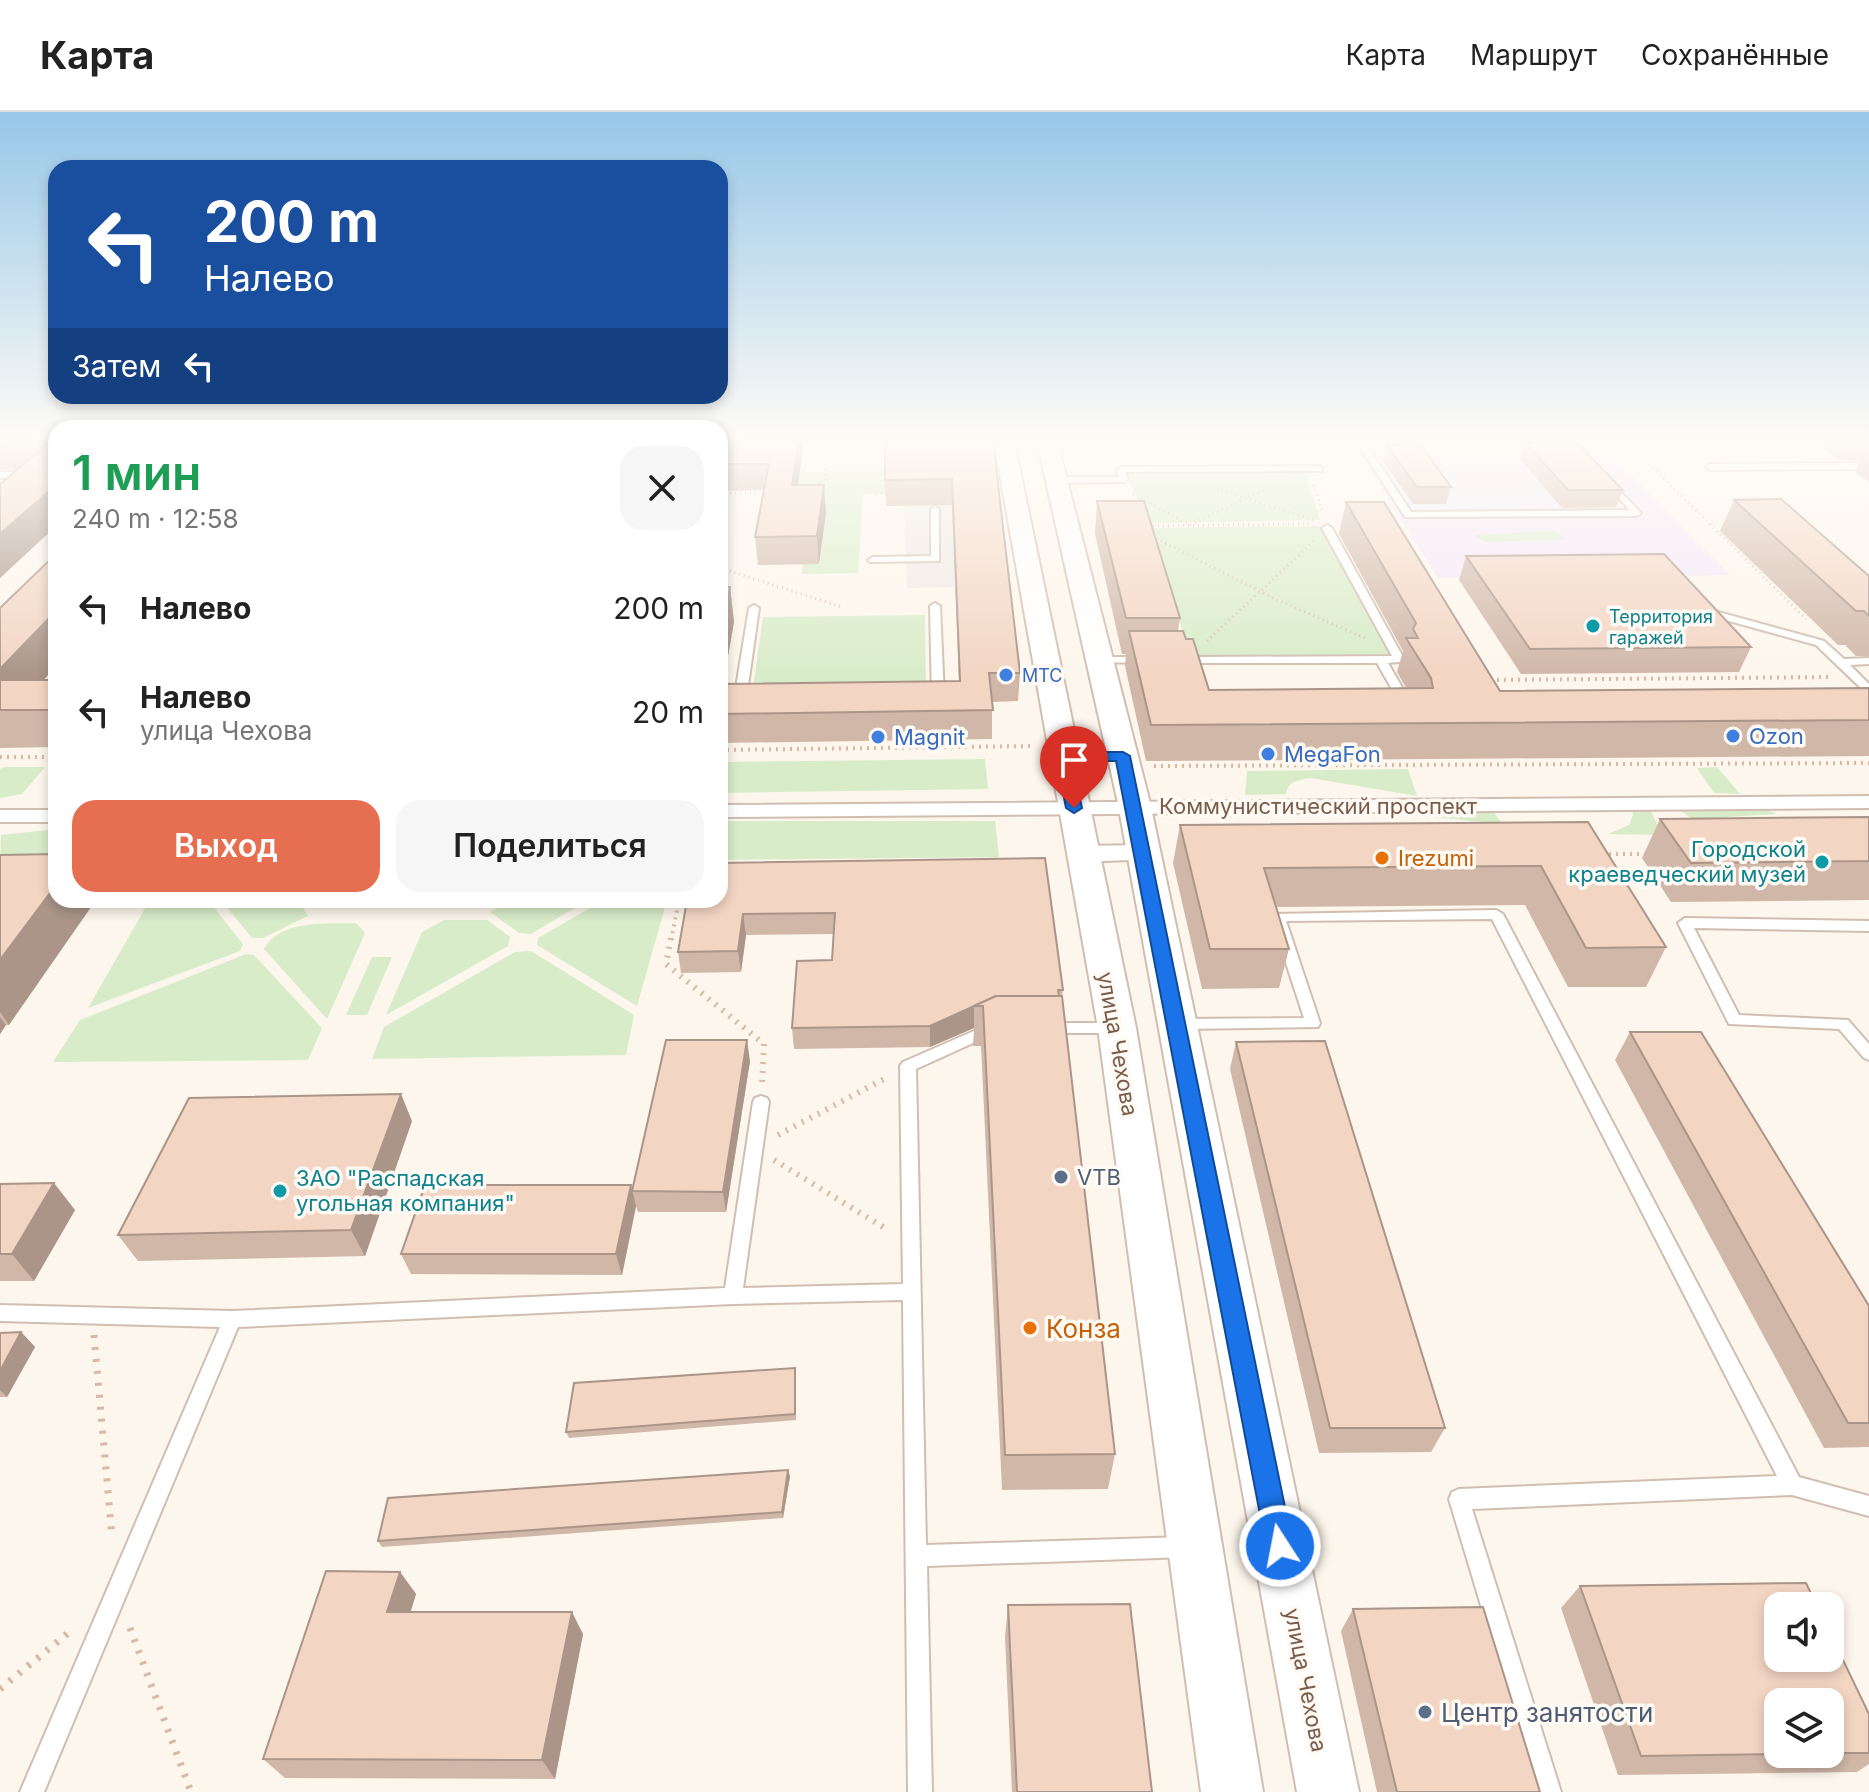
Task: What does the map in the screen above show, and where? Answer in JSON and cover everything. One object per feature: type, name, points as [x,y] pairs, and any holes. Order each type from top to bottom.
[{"type":"street","name":"улица Чехова","points":[[1017,519],[1055,751],[1074,808],[1117,1028],[1232,1792]]},
{"type":"street","name":"улица Чехова","points":[[1069,519],[1135,808],[1328,1792]]},
{"type":"street","points":[[1055,751],[1124,761]]},
{"type":"street","name":"Коммунистический проспект","points":[[728,811],[1869,802]]},
{"type":"street","points":[[0,816],[48,816]]},
{"type":"street","points":[[1082,854],[1143,853]]},
{"type":"lane","points":[[873,560],[936,559],[935,519]]},
{"type":"lane","points":[[1192,660],[1399,659],[1327,526]]},
{"type":"lane","points":[[923,701],[938,701],[935,606]]},
{"type":"lane","points":[[754,608],[740,703],[755,703]]},
{"type":"lane","points":[[1715,614],[1820,643],[1845,662],[1869,690]]},
{"type":"lane","points":[[1100,660],[1157,660]]},
{"type":"lane","points":[[1192,660],[1202,675]]},
{"type":"lane","points":[[1381,660],[1412,715],[1396,715]]},
{"type":"lane","points":[[1845,662],[1869,661]]},
{"type":"lane","points":[[1177,1024],[1313,1023],[1278,917],[1496,914],[1792,1485]]},
{"type":"lane","points":[[1869,926],[1685,923],[1734,1020],[1843,1024],[1869,1054]]},
{"type":"lane","points":[[920,1792],[908,1066],[992,1028],[1007,1028]]},
{"type":"lane","points":[[1037,1028],[1117,1028]]},
{"type":"lane","points":[[733,1296],[761,1102]]},
{"type":"lane","points":[[0,1313],[232,1319],[733,1296],[912,1292]]},
{"type":"lane","points":[[32,1792],[232,1319]]},
{"type":"lane","points":[[1549,1792],[1459,1499],[1792,1485],[1869,1506]]},
{"type":"lane","points":[[916,1556],[1195,1546]]},
{"type":"path","points":[[1180,519],[1190,525]]},
{"type":"path","points":[[1190,525],[1202,519]]},
{"type":"path","points":[[1307,519],[1327,526]]},
{"type":"path","points":[[1325,519],[1327,526]]},
{"type":"path","points":[[1703,519],[1845,662]]},
{"type":"path","points":[[1327,526],[1145,526],[1147,531],[1260,591],[1394,651]]},
{"type":"path","points":[[1192,660],[1327,526]]},
{"type":"path","points":[[728,571],[842,607]]},
{"type":"path","points":[[1490,680],[1856,677]]},
{"type":"path","points":[[728,750],[1055,751]]},
{"type":"path","points":[[1537,753],[1544,764]]},
{"type":"path","points":[[0,757],[48,757]]},
{"type":"path","points":[[1124,761],[1869,763]]},
{"type":"path","points":[[1600,854],[1663,853]]},
{"type":"path","points":[[677,908],[666,964],[764,1044],[761,1102]]},
{"type":"path","points":[[754,1148],[908,1066]]},
{"type":"path","points":[[754,1148],[911,1245]]},
{"type":"path","points":[[0,1689],[117,1593]]},
{"type":"shaded area","points":[[905,519],[953,519],[955,587],[907,588]]},
{"type":"shaded area","points":[[1401,519],[1675,519],[1730,575],[1438,578]]},
{"type":"green space","points":[[824,519],[861,519],[858,573],[802,574],[803,564],[820,564]]},
{"type":"green space","points":[[1146,519],[1320,520],[1148,523]]},
{"type":"green space","points":[[1323,526],[1394,658],[1191,658],[1150,528]]},
{"type":"green space","points":[[1553,531],[1564,539],[1485,542],[1474,535]]},
{"type":"green space","points":[[925,615],[926,694],[752,695],[763,617]]},
{"type":"green space","points":[[985,759],[988,789],[728,793],[728,762]]},
{"type":"green space","points":[[45,767],[22,794],[0,798],[0,769]]},
{"type":"green space","points":[[1717,767],[1740,794],[1714,793],[1697,768]]},
{"type":"green space","points":[[1408,769],[1417,796],[1311,778],[1292,784],[1286,794],[1245,795],[1247,771]]},
{"type":"green space","points":[[1401,803],[1491,808],[1502,824],[1403,814]]},
{"type":"green space","points":[[1631,804],[1649,807],[1662,835],[1608,834],[1629,825],[1633,815]]},
{"type":"green space","points":[[1674,806],[1759,806],[1777,814],[1692,819]]},
{"type":"green space","points":[[728,821],[995,821],[999,857],[728,860]]},
{"type":"green space","points":[[48,830],[48,854],[15,869],[0,869],[1,835]]},
{"type":"green space","points":[[145,908],[214,908],[243,944],[240,951],[88,1008]]},
{"type":"green space","points":[[228,908],[303,908],[308,916],[263,938],[252,938]]},
{"type":"green space","points":[[497,908],[575,908],[531,934],[519,933],[490,912]]},
{"type":"green space","points":[[590,908],[665,908],[637,1006],[537,945],[538,938]]},
{"type":"green space","points":[[444,920],[487,920],[510,937],[508,946],[386,1015],[422,932]]},
{"type":"green space","points":[[356,923],[365,933],[327,1019],[264,949],[271,939],[292,928]]},
{"type":"green space","points":[[531,951],[634,1015],[626,1055],[372,1059],[384,1027],[515,952]]},
{"type":"green space","points":[[246,954],[254,955],[322,1028],[308,1060],[53,1062],[80,1020]]},
{"type":"green space","points":[[372,957],[392,957],[367,1015],[346,1015]]},
{"type":"building","points":[[0,519],[17,519],[0,534]]},
{"type":"building","points":[[758,519],[819,519],[817,536],[755,537]]},
{"type":"building","points":[[954,519],[1002,519],[1020,673],[989,673],[993,710],[728,714],[728,684],[960,681]]},
{"type":"building","points":[[1102,519],[1150,519],[1180,618],[1126,618]]},
{"type":"building","points":[[1356,519],[1395,519],[1500,691],[1869,688],[1869,720],[1151,725],[1129,631],[1183,631],[1186,639],[1193,639],[1209,690],[1433,688],[1431,678],[1406,638],[1418,638],[1413,629],[1416,623]]},
{"type":"building","points":[[1755,519],[1804,519],[1869,576],[1869,616],[1864,611],[1856,611]]},
{"type":"building","name":"Территория гаражей","points":[[1664,554],[1751,647],[1530,649],[1466,556]]},
{"type":"building","points":[[48,562],[48,619],[0,669],[0,608]]},
{"type":"building","points":[[0,680],[48,680],[48,710],[0,710]]},
{"type":"building","points":[[1869,817],[1869,861],[1691,863],[1660,819]]},
{"type":"building","points":[[1588,822],[1666,947],[1586,948],[1541,866],[1264,868],[1289,949],[1210,949],[1180,825]]},
{"type":"building","points":[[48,854],[48,896],[0,960],[0,855]]},
{"type":"building","points":[[1045,858],[1063,990],[1058,990],[1059,996],[996,996],[930,1026],[792,1028],[797,961],[832,960],[835,913],[743,914],[738,951],[678,952],[686,908],[728,908],[728,863]]},
{"type":"building","points":[[996,996],[1062,996],[1115,1454],[1005,1455],[983,1006],[974,1006]]},
{"type":"building","points":[[1630,1032],[1701,1032],[1869,1306],[1869,1423],[1848,1423]]},
{"type":"building","points":[[666,1040],[747,1040],[723,1192],[632,1191]]},
{"type":"building","points":[[1325,1041],[1445,1428],[1330,1428],[1236,1042]]},
{"type":"building","name":"ЗАО \"Распадская угольная компания\"","points":[[401,1094],[351,1230],[118,1235],[189,1098]]},
{"type":"building","points":[[54,1183],[12,1254],[0,1254],[0,1184]]},
{"type":"building","points":[[425,1185],[631,1185],[616,1254],[401,1254]]},
{"type":"building","points":[[21,1332],[0,1371],[0,1333]]},
{"type":"building","points":[[795,1368],[795,1414],[566,1432],[574,1383]]},
{"type":"building","points":[[788,1470],[782,1512],[378,1541],[388,1498]]},
{"type":"building","points":[[326,1571],[400,1572],[387,1612],[572,1612],[542,1760],[263,1759]]},
{"type":"building","points":[[1806,1583],[1810,1592],[1764,1592],[1764,1672],[1844,1672],[1844,1662],[1869,1714],[1869,1753],[1844,1753],[1844,1688],[1764,1688],[1764,1754],[1641,1756],[1580,1586]]},
{"type":"building","points":[[1130,1604],[1152,1792],[1017,1792],[1008,1605]]},
{"type":"building","name":"Центр занятости","points":[[1483,1607],[1540,1792],[1397,1792],[1353,1609]]},
{"type":"place","name":"Территория гаражей","points":[[1593,626]]},
{"type":"place","name":"МТС","points":[[1006,675]]},
{"type":"place","name":"Ozon","points":[[1733,736]]},
{"type":"place","name":"Magnit","points":[[878,737]]},
{"type":"place","name":"MegaFon","points":[[1268,754]]},
{"type":"place","name":"Irezumi","points":[[1382,858]]},
{"type":"place","name":"Городской краеведческий музей","points":[[1822,862]]},
{"type":"place","name":"VTB","points":[[1061,1177]]},
{"type":"place","name":"ЗАО \"Распадская угольная компания\"","points":[[280,1191]]},
{"type":"place","name":"Конза","points":[[1030,1328]]},
{"type":"place","name":"Центр занятости","points":[[1425,1712]]},
{"type":"route","points":[[1074,808],[1063,757],[1123,756],[1280,1546]]}]
